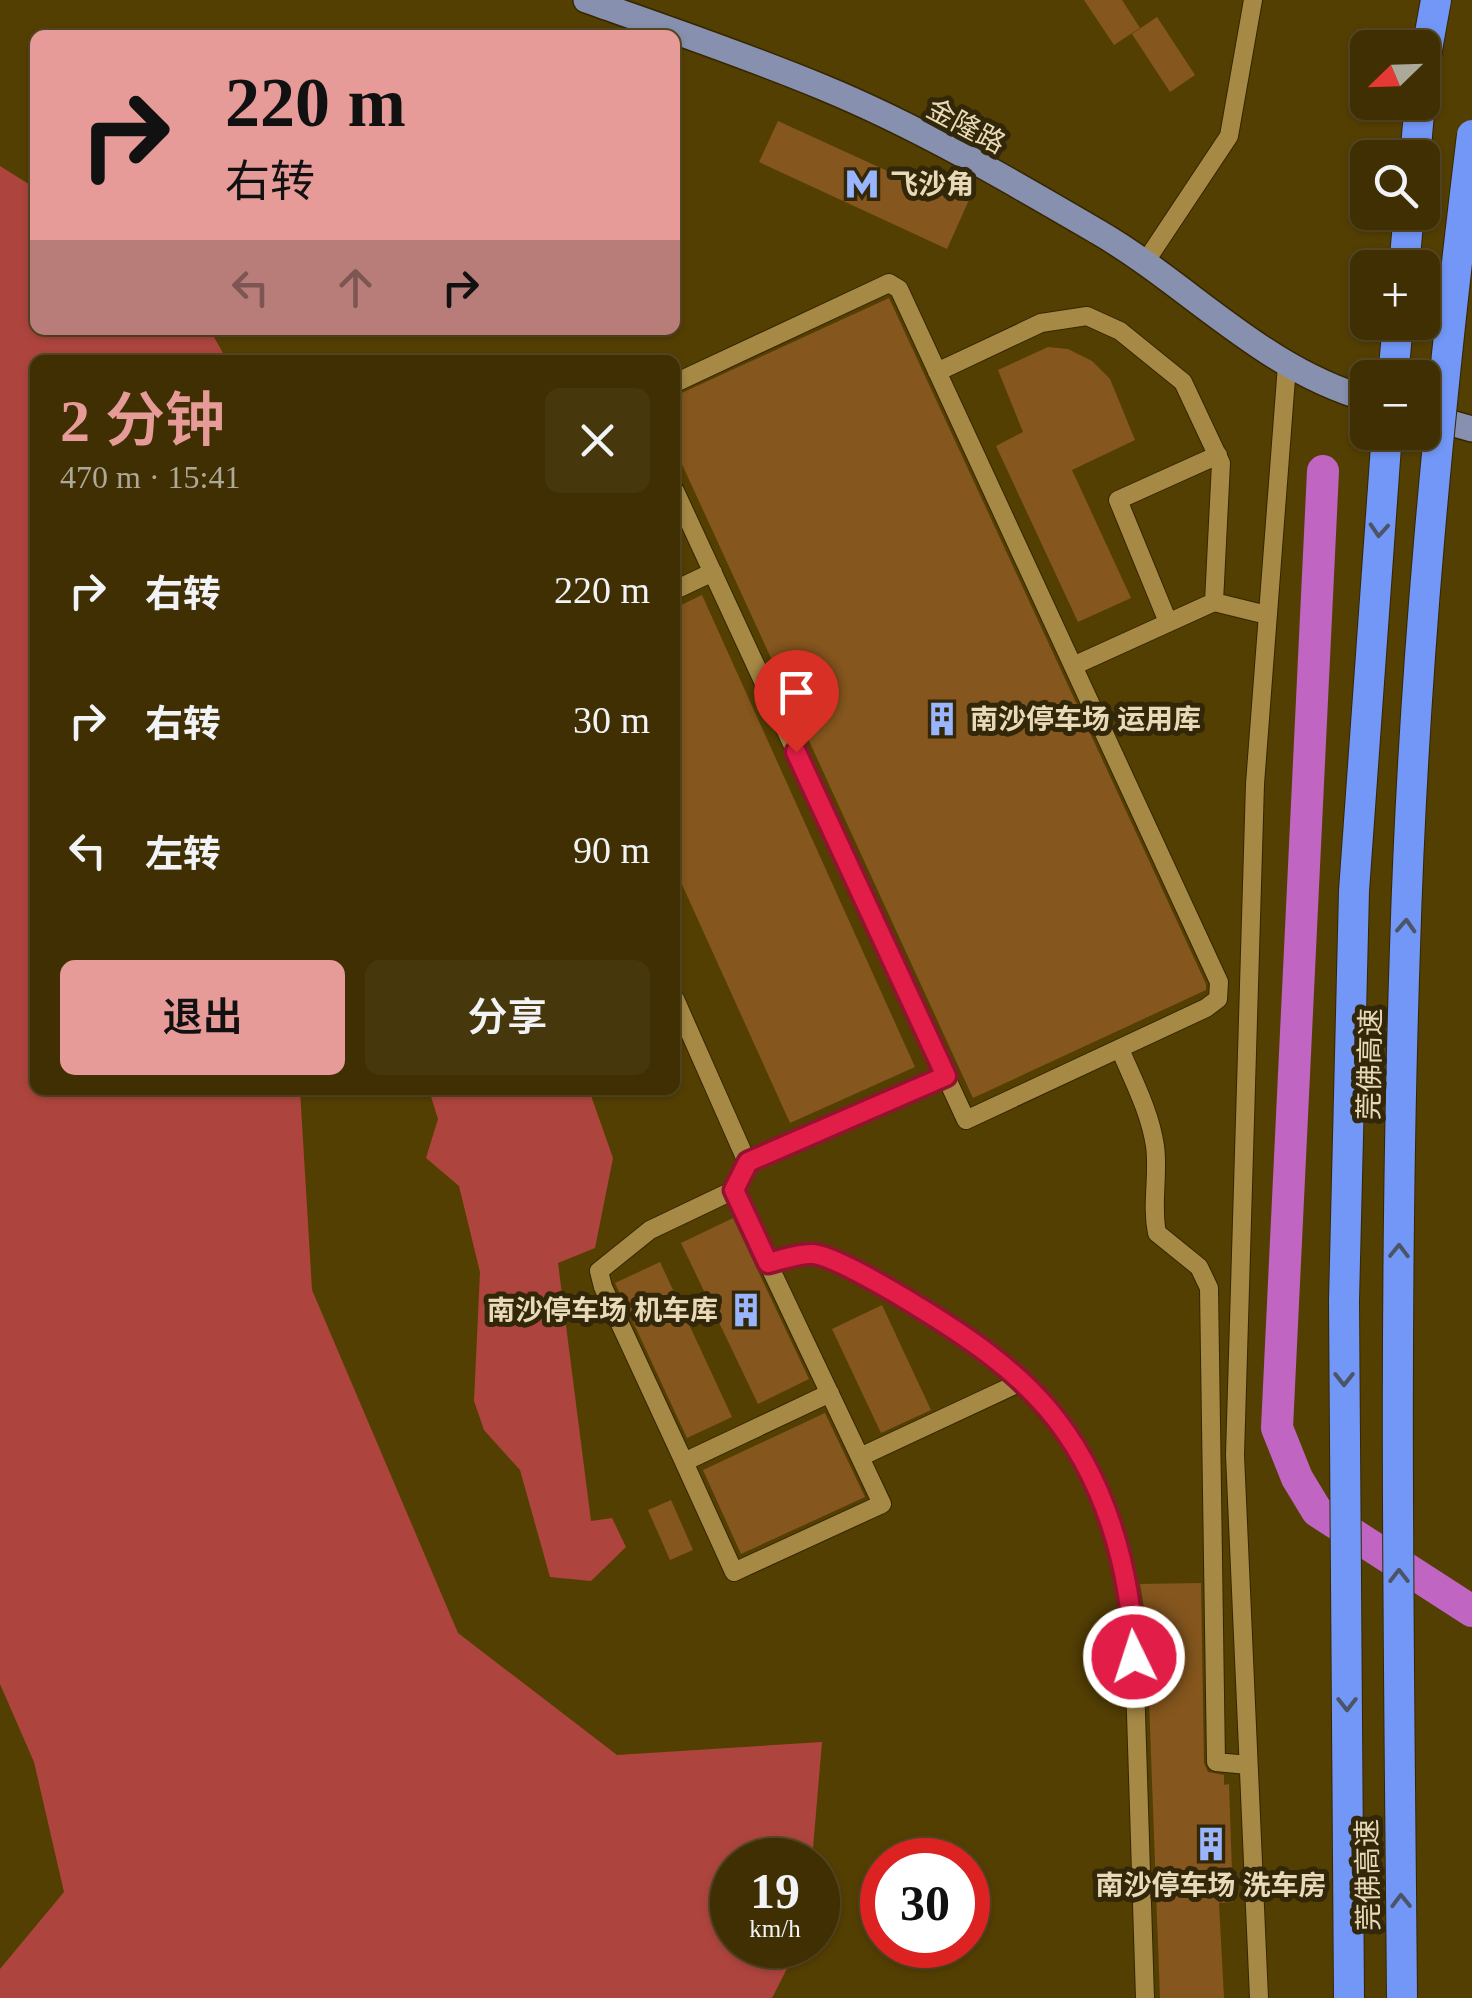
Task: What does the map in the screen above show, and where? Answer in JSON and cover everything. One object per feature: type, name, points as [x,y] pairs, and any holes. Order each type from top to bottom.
[{"type":"highway","points":[[1431,30],[1436,0]]},
{"type":"highway","name":"莞佛高速","points":[[1402,1998],[1398,1277],[1404,946],[1422,613],[1444,365],[1472,135]]},
{"type":"highway","name":"莞佛高速","points":[[1349,1998],[1344,1301],[1354,891],[1387,450]]},
{"type":"main road","name":"金隆路","points":[[586,0],[667,30]]},
{"type":"main road","name":"金隆路","points":[[680,35],[825,88],[971,161],[1102,234],[1286,366],[1350,394]]},
{"type":"main road","points":[[1440,420],[1472,429]]},
{"type":"street","points":[[1144,264],[1229,136],[1252,0]]},
{"type":"street","points":[[680,381],[889,283],[899,289],[1218,982],[1218,999],[966,1120],[680,502]]},
{"type":"street","points":[[938,372],[1041,324],[1087,316],[1120,331],[1183,382],[1221,463],[1214,602]]},
{"type":"street","points":[[1258,1998],[1234,1455],[1254,784],[1286,366]]},
{"type":"street","points":[[1168,622],[1118,500],[1218,455]]},
{"type":"street","points":[[680,588],[713,572]]},
{"type":"street","points":[[1073,666],[1214,602],[1268,615]]},
{"type":"street","points":[[680,1010],[748,1162]]},
{"type":"street","points":[[1120,1049],[1151,1123],[1156,1150],[1156,1233],[1199,1266],[1209,1288],[1216,1762],[1248,1765]]},
{"type":"street","points":[[734,1190],[882,1504],[734,1572],[599,1271],[650,1230],[734,1190],[748,1162],[946,1076]]},
{"type":"street","points":[[768,1263],[813,1254],[884,1286],[969,1338],[1048,1410],[1084,1464],[1122,1561],[1133,1619],[1146,1998]]},
{"type":"street","points":[[860,1457],[1021,1382]]},
{"type":"street","points":[[684,1462],[830,1393]]},
{"type":"shaded area","points":[[0,166],[30,185],[30,335],[213,335],[224,355],[30,355],[30,1095],[300,1095],[312,1290],[458,1633],[617,1755],[822,1742],[814,1838],[710,1838],[710,1968],[787,1968],[772,1998],[0,1998],[0,1969],[64,1892],[34,1762],[0,1684]]},
{"type":"shaded area","points":[[431,1095],[591,1095],[613,1158],[595,1248],[558,1263],[591,1521],[612,1518],[626,1547],[591,1581],[550,1577],[520,1470],[484,1430],[474,1401],[480,1272],[459,1186],[426,1158],[438,1119]]},
{"type":"building","points":[[1084,0],[1122,0],[1140,28],[1114,45]]},
{"type":"building","points":[[1157,17],[1195,75],[1170,92],[1132,34]]},
{"type":"building","name":"飞沙角","points":[[778,121],[942,196],[950,179],[973,191],[947,249],[759,162]]},
{"type":"building","name":"南沙停车场 运用库","points":[[889,298],[1206,990],[973,1098],[680,460],[680,394]]},
{"type":"building","points":[[1048,347],[1068,349],[1092,361],[1110,379],[1135,440],[1072,470],[1131,598],[1078,622],[996,446],[1023,432],[998,370]]},
{"type":"building","points":[[702,595],[915,1067],[790,1123],[680,880],[680,606]]},
{"type":"building","name":"南沙停车场 机车库","points":[[733,1218],[809,1379],[758,1404],[681,1243]]},
{"type":"building","points":[[660,1262],[732,1417],[687,1438],[615,1283]]},
{"type":"building","points":[[882,1305],[931,1410],[881,1433],[832,1329]]},
{"type":"building","points":[[825,1413],[865,1497],[741,1554],[703,1470]]},
{"type":"building","points":[[671,1500],[693,1550],[670,1560],[648,1510]]},
{"type":"building","points":[[1201,1583],[1204,1763],[1208,1772],[1224,1775],[1224,1785],[1229,1784],[1233,1902],[1219,1903],[1224,1998],[1160,1998],[1146,1619],[1140,1584]]},
{"type":"waterway","points":[[1323,471],[1277,1428],[1297,1478],[1317,1511],[1472,1611]]},
{"type":"place","name":"飞沙角","points":[[862,184]]},
{"type":"place","name":"南沙停车场 运用库","points":[[942,719]]},
{"type":"place","name":"南沙停车场 机车库","points":[[746,1310]]},
{"type":"place","name":"南沙停车场 洗车房","points":[[1211,1844]]},
{"type":"route","points":[[796,752],[946,1076],[748,1162],[734,1190],[768,1263],[813,1254],[884,1286],[969,1338],[1013,1374],[1048,1410],[1090,1476],[1106,1512],[1126,1574],[1134,1657]]}]
